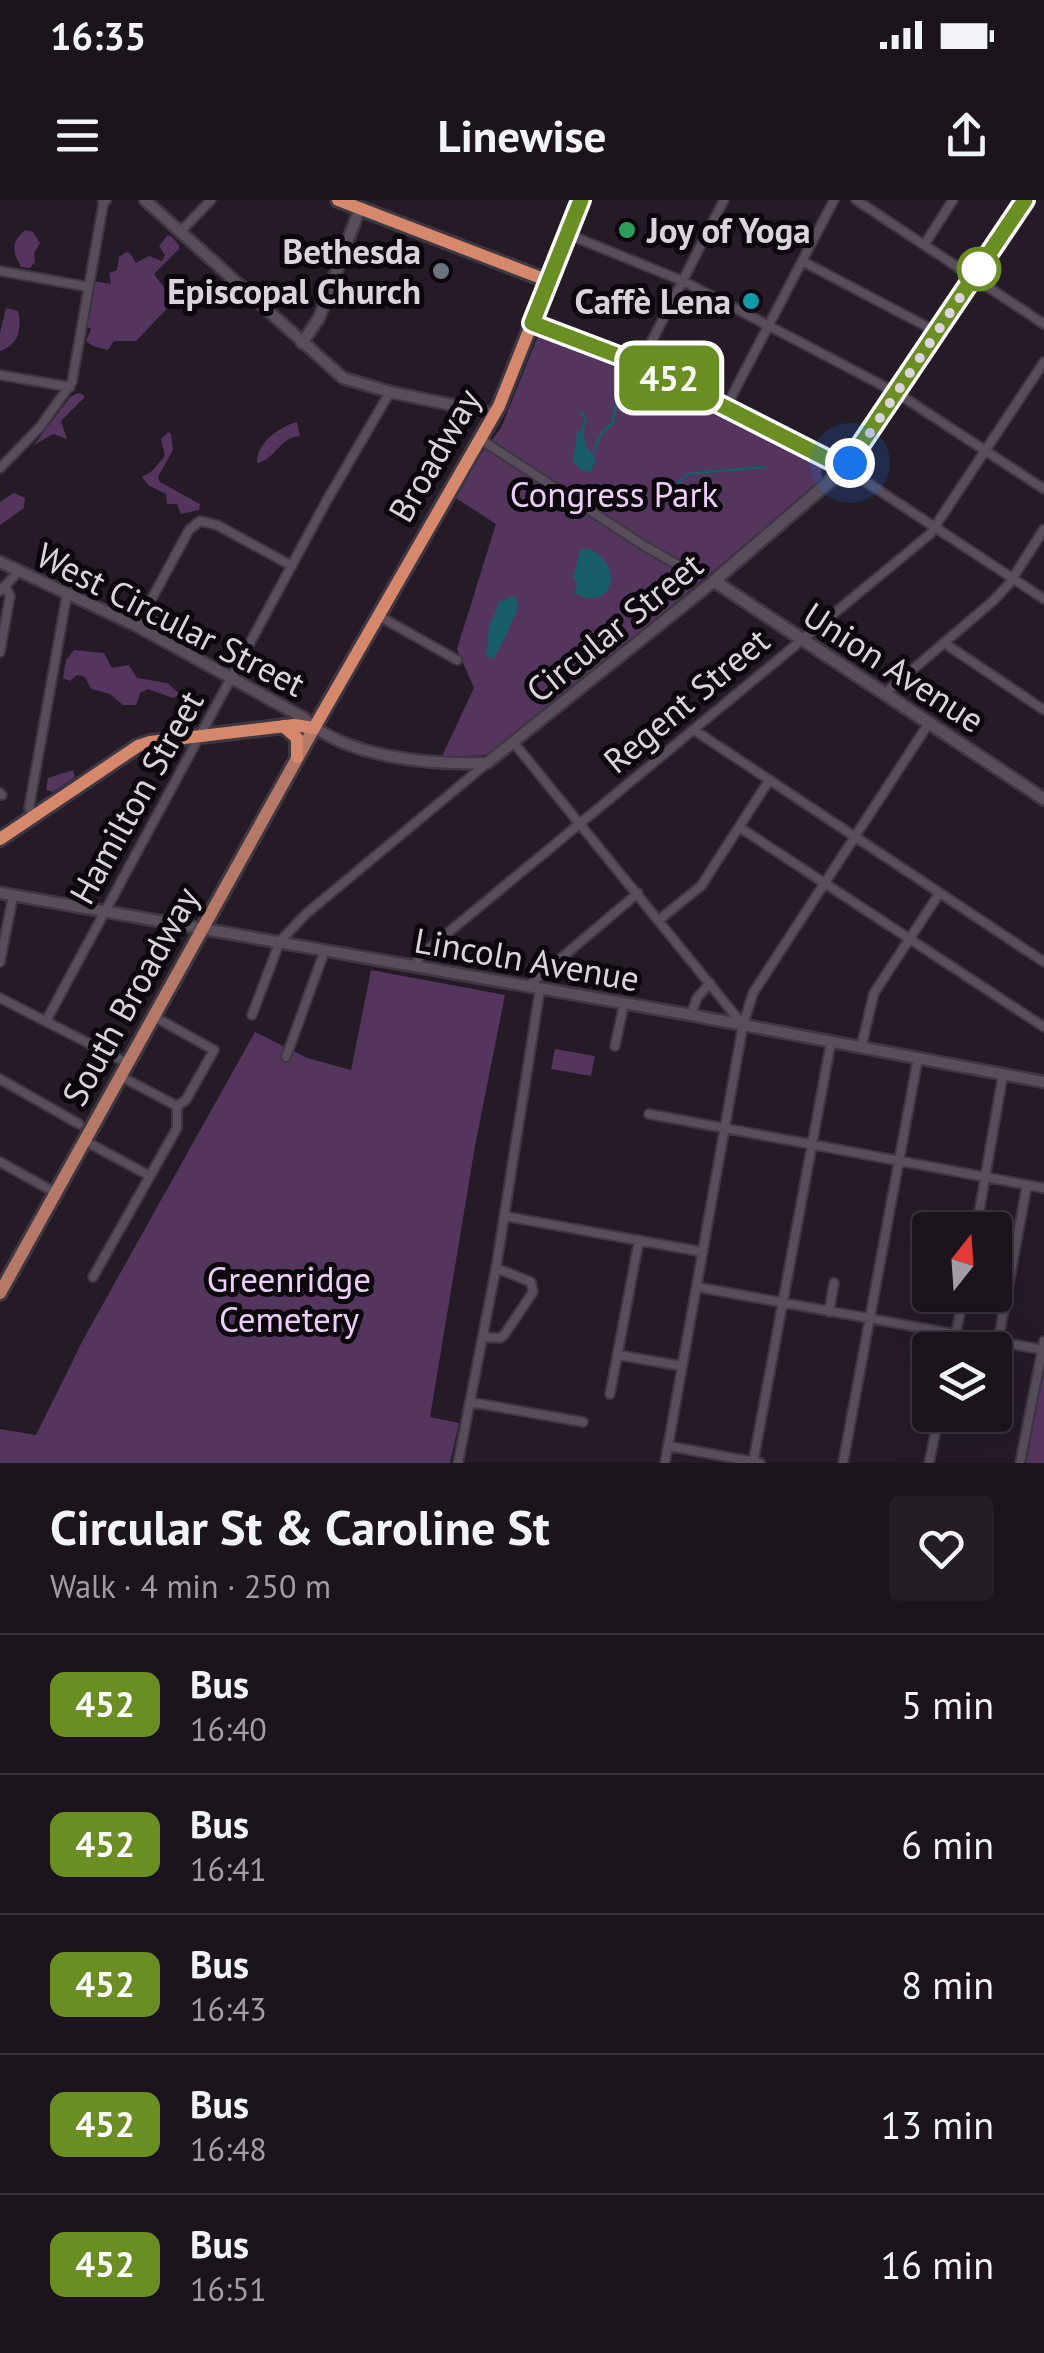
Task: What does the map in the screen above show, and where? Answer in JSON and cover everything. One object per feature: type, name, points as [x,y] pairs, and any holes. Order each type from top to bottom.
[{"type":"highway","points":[[338,200],[549,280]]},
{"type":"highway","name":"Broadway","points":[[314,728],[495,414],[582,200]]},
{"type":"highway","points":[[0,839],[138,746],[283,726],[314,728]]},
{"type":"highway","points":[[283,726],[297,738],[297,758]]},
{"type":"main road","points":[[532,323],[640,364],[845,468]]},
{"type":"main road","points":[[813,451],[826,464],[820,490]]},
{"type":"main road","name":"Circular Street","points":[[714,581],[845,468]]},
{"type":"main road","name":"Union Avenue","points":[[714,581],[1044,798]]},
{"type":"main road","name":"South Broadway","points":[[0,1294],[314,728]]},
{"type":"street","points":[[0,468],[40,427],[70,387],[104,200]]},
{"type":"street","points":[[145,200],[343,378],[495,414]]},
{"type":"street","points":[[181,231],[211,200]]},
{"type":"street","points":[[640,364],[724,200]]},
{"type":"street","points":[[726,406],[834,200]]},
{"type":"street","points":[[856,200],[1044,324]]},
{"type":"street","points":[[924,245],[953,200]]},
{"type":"street","name":"Circular Street","points":[[845,468],[1025,200]]},
{"type":"street","points":[[302,344],[319,318],[360,208]]},
{"type":"street","points":[[567,234],[683,282],[897,393],[1044,488]]},
{"type":"street","points":[[802,261],[938,332]]},
{"type":"street","points":[[0,271],[89,287]]},
{"type":"street","name":"Regent Street","points":[[414,966],[421,955],[934,527],[1044,362]]},
{"type":"street","points":[[0,375],[70,387]]},
{"type":"street","name":"Hamilton Street","points":[[47,1019],[390,392]]},
{"type":"street","points":[[480,439],[690,572]]},
{"type":"street","points":[[845,468],[1044,599]]},
{"type":"street","points":[[136,626],[190,530],[200,521],[216,525],[292,566]]},
{"type":"street","points":[[884,694],[993,601],[1044,530]]},
{"type":"street","name":"West Circular Street","points":[[0,562],[136,626],[304,718],[314,728]]},
{"type":"street","points":[[0,652],[10,596],[3,588],[19,571]]},
{"type":"street","name":"Circular Street","points":[[487,763],[714,581]]},
{"type":"street","points":[[33,817],[29,808],[67,594]]},
{"type":"street","points":[[379,616],[456,660]]},
{"type":"street","points":[[944,643],[1044,710]]},
{"type":"street","points":[[665,1463],[743,1025],[758,984],[928,723]]},
{"type":"street","points":[[314,728],[365,749],[408,760],[487,763]]},
{"type":"street","points":[[694,730],[1044,962]]},
{"type":"street","points":[[514,743],[743,1025]]},
{"type":"street","points":[[252,1015],[280,942],[307,913],[487,763]]},
{"type":"street","points":[[660,919],[701,886],[768,782]]},
{"type":"street","points":[[739,828],[1044,1026]]},
{"type":"street","name":"Lincoln Avenue","points":[[0,893],[691,1015],[1044,1082]]},
{"type":"street","points":[[527,987],[638,893]]},
{"type":"street","points":[[861,1048],[874,993],[940,894]]},
{"type":"street","points":[[0,962],[13,896]]},
{"type":"street","points":[[286,1057],[325,950]]},
{"type":"street","points":[[691,1015],[697,998],[710,983]]},
{"type":"street","points":[[458,1463],[496,1268],[540,989]]},
{"type":"street","points":[[0,998],[47,1019],[177,1106]]},
{"type":"street","points":[[615,1046],[624,1004]]},
{"type":"street","points":[[153,1016],[214,1050],[186,1100],[177,1106]]},
{"type":"street","points":[[668,1446],[755,1462],[831,1042]]},
{"type":"street","points":[[843,1463],[918,1058]]},
{"type":"street","points":[[979,1212],[1003,1074]]},
{"type":"street","points":[[0,1079],[79,1124]]},
{"type":"street","points":[[93,1277],[177,1128],[177,1106]]},
{"type":"street","points":[[649,1114],[1044,1188]]},
{"type":"street","points":[[85,1140],[148,1175]]},
{"type":"street","points":[[0,1162],[56,1193]]},
{"type":"street","points":[[1000,1332],[1028,1184]]},
{"type":"street","points":[[504,1216],[703,1252]]},
{"type":"street","points":[[610,1394],[639,1240]]},
{"type":"street","points":[[483,1337],[494,1339],[504,1335],[533,1292],[532,1282],[526,1278],[496,1268]]},
{"type":"street","points":[[829,1312],[834,1283]]},
{"type":"street","points":[[696,1287],[945,1332]]},
{"type":"street","points":[[1012,1344],[1044,1347],[1020,1463]]},
{"type":"street","points":[[618,1355],[682,1366]]},
{"type":"street","points":[[470,1402],[584,1422]]},
{"type":"street","points":[[929,1463],[935,1432]]},
{"type":"green space","points":[[25,230],[33,232],[40,243],[30,268],[21,267],[15,251],[15,243]]},
{"type":"green space","points":[[167,236],[179,249],[154,274],[174,301],[136,341],[114,341],[108,350],[86,341],[91,329],[86,327],[94,281],[111,284],[109,273],[117,270],[119,257],[126,252],[136,263],[149,256],[162,261],[165,255],[159,246]]},
{"type":"green space","points":[[6,308],[18,311],[20,324],[15,340],[0,351],[0,333]]},
{"type":"green space","name":"Congress Park","points":[[543,333],[640,370],[807,456],[821,465],[822,480],[513,738],[485,755],[441,758],[474,688],[457,649],[496,524],[451,495],[501,428],[538,336]]},
{"type":"green space","points":[[78,393],[84,398],[61,421],[67,439],[53,434],[34,445],[70,397]]},
{"type":"green space","points":[[297,422],[300,436],[287,440],[257,463],[260,449],[270,437]]},
{"type":"green space","points":[[168,432],[173,450],[158,477],[160,482],[200,504],[199,510],[181,514],[177,504],[167,504],[166,494],[148,485],[142,477],[165,456],[161,439]]},
{"type":"green space","points":[[14,493],[25,498],[24,508],[0,525],[0,502]]},
{"type":"green space","points":[[156,616],[169,618],[192,631],[194,645],[154,624]]},
{"type":"green space","points":[[74,650],[104,653],[112,668],[129,665],[137,678],[167,683],[180,694],[173,698],[148,689],[140,693],[136,705],[123,705],[110,694],[91,689],[85,677],[77,675],[70,681],[63,678],[66,660]]},
{"type":"green space","points":[[73,770],[75,777],[53,792],[46,790],[48,778]]},
{"type":"green space","name":"Greenridge Cemetery","points":[[371,970],[505,995],[475,1146],[430,1417],[459,1423],[450,1463],[0,1463],[0,1429],[36,1435],[84,1338],[255,1032],[307,1058],[351,1070]]},
{"type":"green space","points":[[555,1049],[595,1056],[591,1076],[551,1069]]},
{"type":"green space","points":[[1044,1366],[1044,1463],[1026,1463]]},
{"type":"water","points":[[583,429],[586,446],[596,460],[591,471],[583,471],[573,462],[577,432]]},
{"type":"water","points":[[587,548],[599,555],[611,575],[606,592],[598,597],[574,593],[577,584],[573,578],[580,551]]},
{"type":"water","points":[[513,596],[518,607],[493,659],[486,656],[489,628],[499,602]]},
{"type":"waterway","points":[[593,453],[602,432],[613,423],[615,408],[631,382]]},
{"type":"waterway","points":[[581,412],[586,419],[583,429]]},
{"type":"waterway","points":[[670,492],[687,474],[765,467]]},
{"type":"bus line","name":"452","points":[[581,200],[532,323],[640,364],[845,468],[1025,200]]},
{"type":"place","name":"Joy of Yoga","points":[[627,230]]},
{"type":"place","name":"Bethesda Episcopal Church","points":[[441,271]]},
{"type":"place","name":"Caffè Lena","points":[[751,301]]},
{"type":"route","points":[[850,463],[979,269]]}]
